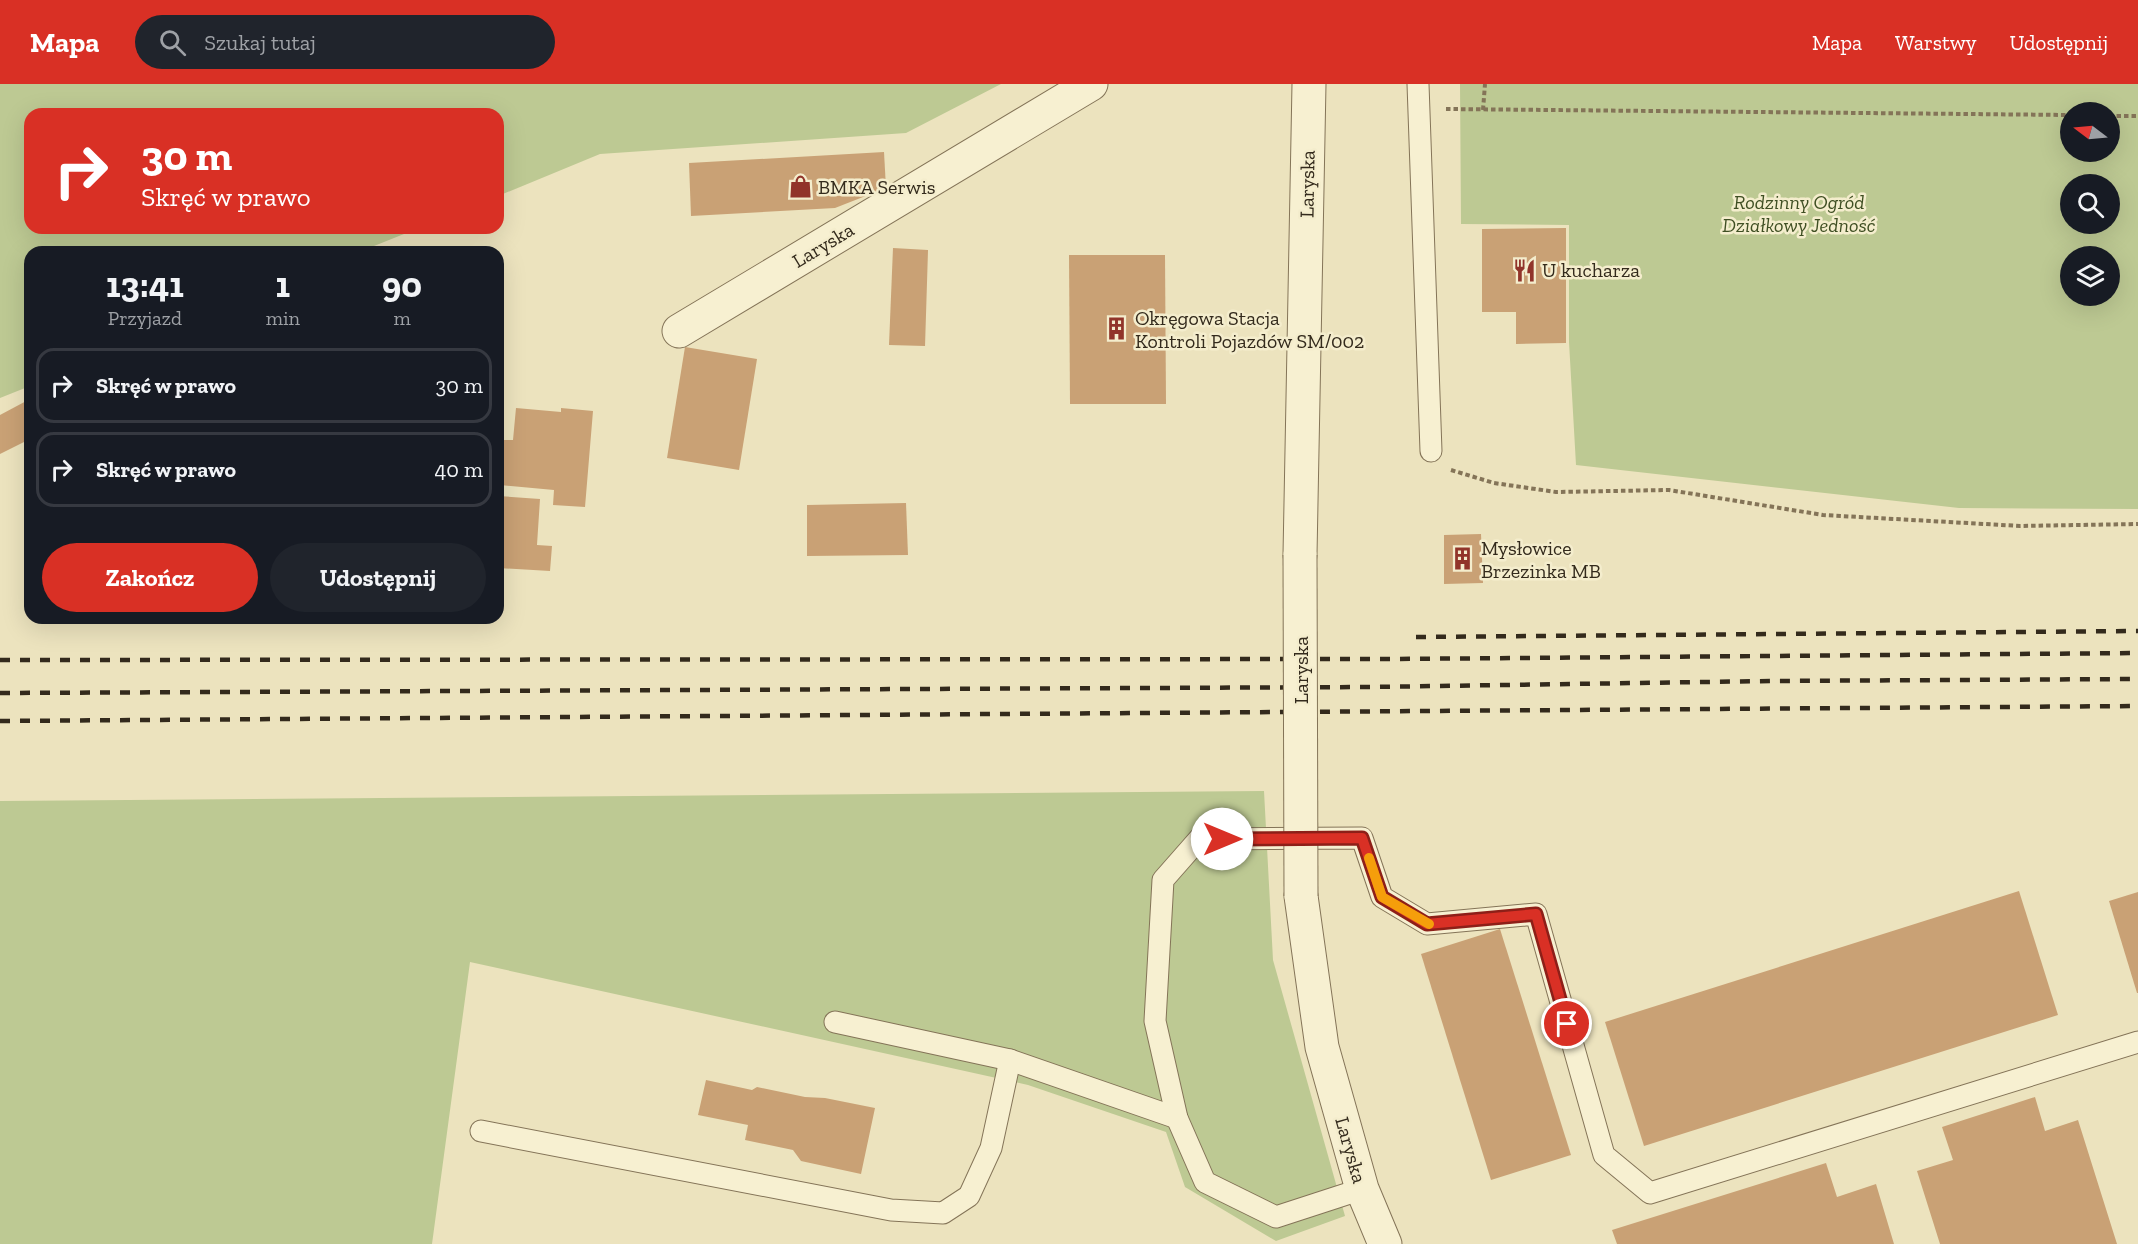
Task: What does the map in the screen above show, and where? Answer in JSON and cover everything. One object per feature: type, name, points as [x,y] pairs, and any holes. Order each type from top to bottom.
[{"type":"street","name":"Laryska","points":[[679,331],[1091,84]]},
{"type":"street","name":"Laryska","points":[[1309,84],[1300,555],[1301,896],[1322,1047],[1362,1189],[1385,1244]]},
{"type":"lane","points":[[1418,84],[1431,452]]},
{"type":"lane","points":[[1362,1189],[1276,1216],[1205,1182],[1177,1118],[1155,1021],[1163,880],[1199,839],[1362,838],[1382,897],[1427,924],[1536,914],[1604,1155],[1650,1193],[2138,1042]]},
{"type":"lane","points":[[835,1023],[1010,1060],[1177,1118]]},
{"type":"lane","points":[[482,1131],[891,1210],[944,1213],[969,1196],[991,1148],[1010,1060]]},
{"type":"path","points":[[1483,110],[1485,84]]},
{"type":"path","points":[[1418,108],[2060,116]]},
{"type":"path","points":[[2120,116],[2138,116]]},
{"type":"path","points":[[1431,452],[1451,471],[1494,483],[1556,492],[1669,490],[1823,515],[1997,525],[2138,524]]},
{"type":"green space","points":[[0,84],[1001,84],[906,133],[600,154],[504,194],[504,108],[24,108],[24,234],[404,234],[374,246],[24,246],[24,388],[0,398]]},
{"type":"green space","name":"Rodzinny Ogród Działkowy Jedność","points":[[1460,84],[2138,84],[2138,509],[1959,508],[1576,465],[1569,342],[1569,225],[1461,224]]},
{"type":"green space","points":[[1264,791],[1273,960],[1345,1216],[1276,1241],[1185,1187],[1166,1132],[1028,1085],[470,962],[432,1244],[0,1244],[0,801]]},
{"type":"building","points":[[884,152],[886,188],[835,208],[691,216],[689,163]]},
{"type":"building","name":"U kucharza","points":[[1566,228],[1566,343],[1516,344],[1516,312],[1482,312],[1482,229]]},
{"type":"building","points":[[893,248],[928,250],[925,346],[889,345]]},
{"type":"building","name":"Okręgowa Stacja Kontroli Pojazdów SM/002","points":[[1069,255],[1165,255],[1166,404],[1070,404]]},
{"type":"building","points":[[685,347],[757,359],[739,470],[667,458]]},
{"type":"building","points":[[24,402],[24,442],[0,454],[0,415]]},
{"type":"building","points":[[516,408],[561,412],[561,408],[593,411],[585,507],[553,505],[554,490],[504,485],[504,440],[513,440]]},
{"type":"building","points":[[504,496],[540,499],[537,545],[552,546],[550,571],[504,568]]},
{"type":"building","points":[[906,503],[908,555],[807,556],[807,505]]},
{"type":"building","name":"Mysłowice Brzezinka MB","points":[[1481,534],[1483,583],[1444,584],[1444,535]]},
{"type":"building","points":[[2019,891],[2058,1015],[1644,1146],[1605,1022]]},
{"type":"building","points":[[2138,892],[2138,993],[2137,993],[2109,901]]},
{"type":"building","points":[[1500,929],[1571,1155],[1491,1180],[1421,954]]},
{"type":"building","points":[[706,1080],[752,1090],[757,1087],[875,1108],[861,1174],[801,1161],[793,1150],[745,1140],[748,1125],[698,1115]]},
{"type":"building","points":[[2035,1097],[2045,1131],[2078,1120],[2117,1244],[1940,1244],[1917,1171],[1953,1160],[1942,1127]]},
{"type":"building","points":[[1826,1163],[1837,1197],[1876,1184],[1894,1244],[1617,1244],[1612,1230]]},
{"type":"railway","points":[[1416,637],[2138,631]]},
{"type":"railway","points":[[0,660],[1393,659],[2138,653]]},
{"type":"railway","points":[[0,693],[1370,687],[1771,681],[2138,679]]},
{"type":"railway","points":[[0,721],[2138,706]]},
{"type":"slow traffic","points":[[1369,858],[1382,897],[1429,924]]},
{"type":"place","name":"BMKA Serwis","points":[[800,187]]},
{"type":"place","name":"U kucharza","points":[[1524,270]]},
{"type":"place","name":"Okręgowa Stacja Kontroli Pojazdów SM/002","points":[[1117,329]]},
{"type":"place","name":"Mysłowice Brzezinka MB","points":[[1463,559]]},
{"type":"route","points":[[1222,839],[1362,838],[1382,897],[1427,924],[1536,914],[1567,1024]]}]
